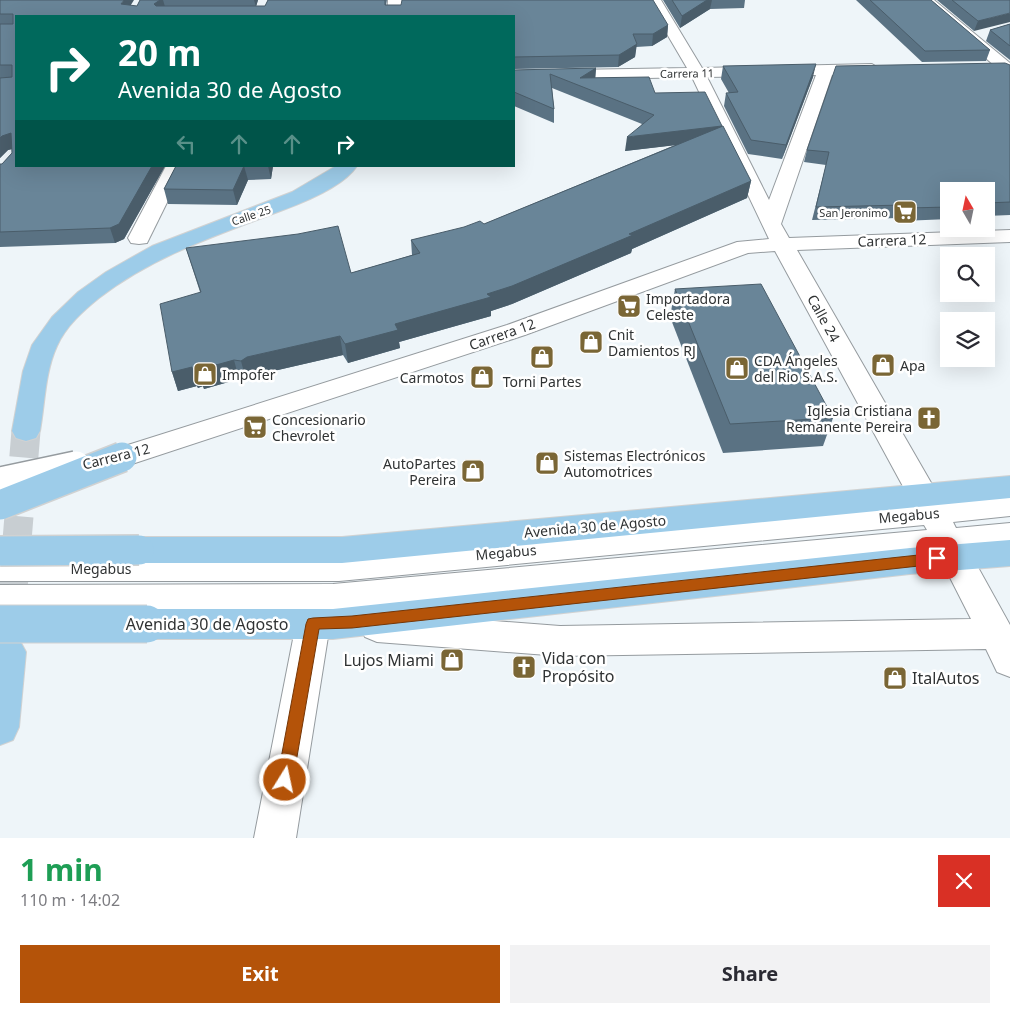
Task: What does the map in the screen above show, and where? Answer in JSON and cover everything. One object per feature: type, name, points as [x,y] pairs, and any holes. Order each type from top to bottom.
[{"type":"main road","name":"Calle 25","points":[[26,431],[41,352],[53,331],[74,307],[145,246],[206,230],[282,204],[336,176],[347,167]]},
{"type":"main road","points":[[0,505],[122,457]]},
{"type":"main road","name":"Avenida 30 de Agosto","points":[[0,550],[342,550],[928,504],[1010,488]]},
{"type":"main road","name":"Avenida 30 de Agosto","points":[[4,638],[147,624],[323,624],[951,549],[1010,553]]},
{"type":"main road","points":[[0,727],[4,638]]},
{"type":"street","points":[[394,15],[395,0]]},
{"type":"street","name":"Calle 24","points":[[654,0],[697,72],[777,234],[928,504],[1003,648]]},
{"type":"street","points":[[926,0],[1008,68]]},
{"type":"street","points":[[973,38],[992,33]]},
{"type":"street","points":[[985,67],[1008,68]]},
{"type":"street","name":"Carrera 11","points":[[515,76],[886,69]]},
{"type":"street","points":[[777,234],[826,70]]},
{"type":"street","points":[[145,246],[176,167]]},
{"type":"street","name":"Carrera 12","points":[[0,482],[122,457],[516,330],[777,234],[1009,238]]},
{"type":"street","name":"Megabus","points":[[0,568],[339,568],[928,504],[1010,505]]},
{"type":"street","points":[[0,600],[333,598],[951,549],[1010,535]]},
{"type":"street","points":[[275,838],[323,624],[560,641],[1003,648]]},
{"type":"building","points":[[0,0],[124,0],[121,4],[137,6],[140,0],[160,0],[154,4],[156,6],[265,6],[268,0],[385,0],[385,5],[401,5],[402,0],[653,0],[668,25],[653,34],[633,34],[637,44],[619,55],[515,57],[515,15],[15,15],[15,167],[151,167],[119,224],[110,228],[0,232],[0,164],[12,153],[11,133],[0,138],[0,78],[12,77],[12,65],[0,65],[0,24],[13,24],[13,14],[0,14]]},
{"type":"building","points":[[672,0],[707,0],[682,16]]},
{"type":"building","points":[[870,0],[931,0],[990,50],[925,51]]},
{"type":"building","points":[[952,0],[1010,0],[1010,13],[978,21]]},
{"type":"building","points":[[1010,24],[1010,46],[990,30]]},
{"type":"building","points":[[1005,63],[1010,65],[1010,202],[995,203],[995,182],[940,182],[940,207],[907,208],[904,205],[816,207],[829,152],[807,150],[836,66]]},
{"type":"building","points":[[816,64],[786,145],[751,140],[726,93],[738,92],[723,66]]},
{"type":"building","points":[[596,68],[580,78],[649,77],[655,93],[705,92],[722,126],[627,137],[654,115],[550,74],[554,109],[515,92],[515,70]]},
{"type":"building","points":[[723,126],[751,181],[629,234],[633,235],[512,286],[487,294],[491,297],[395,324],[398,330],[345,344],[340,336],[247,357],[241,361],[234,360],[198,370],[198,367],[192,369],[192,367],[172,372],[160,304],[201,292],[186,248],[298,234],[338,226],[351,273],[420,253],[411,240],[464,227],[480,221],[484,224]]},
{"type":"building","points":[[175,167],[244,167],[233,190],[164,189]]},
{"type":"building","name":"CDA Ángeles del Rio S.A.S.","points":[[761,284],[833,418],[730,424],[675,289]]},
{"type":"tunnel","points":[[13,589],[26,431]]},
{"type":"tunnel","points":[[10,623],[13,587]]},
{"type":"place","name":"San Jeronimo","points":[[905,212]]},
{"type":"place","name":"Importadora Celeste","points":[[629,306]]},
{"type":"place","name":"Cnit Damientos RJ","points":[[591,342]]},
{"type":"place","name":"Torni Partes","points":[[542,357]]},
{"type":"place","name":"Apa","points":[[883,365]]},
{"type":"place","name":"CDA Ángeles del Rio S.A.S.","points":[[737,368]]},
{"type":"place","name":"Impofer","points":[[205,374]]},
{"type":"place","name":"Carmotos","points":[[482,377]]},
{"type":"place","name":"Iglesia Cristiana Remanente Pereira","points":[[929,418]]},
{"type":"place","name":"Concesionario Chevrolet","points":[[255,427]]},
{"type":"place","name":"Sistemas Electrónicos Automotrices","points":[[547,463]]},
{"type":"place","name":"AutoPartes Pereira","points":[[473,471]]},
{"type":"place","name":"Lujos Miami","points":[[452,660]]},
{"type":"place","name":"Vida con Propósito","points":[[524,667]]},
{"type":"place","name":"ItalAutos","points":[[895,678]]},
{"type":"route","points":[[285,780],[313,624],[352,622],[937,558]]}]
